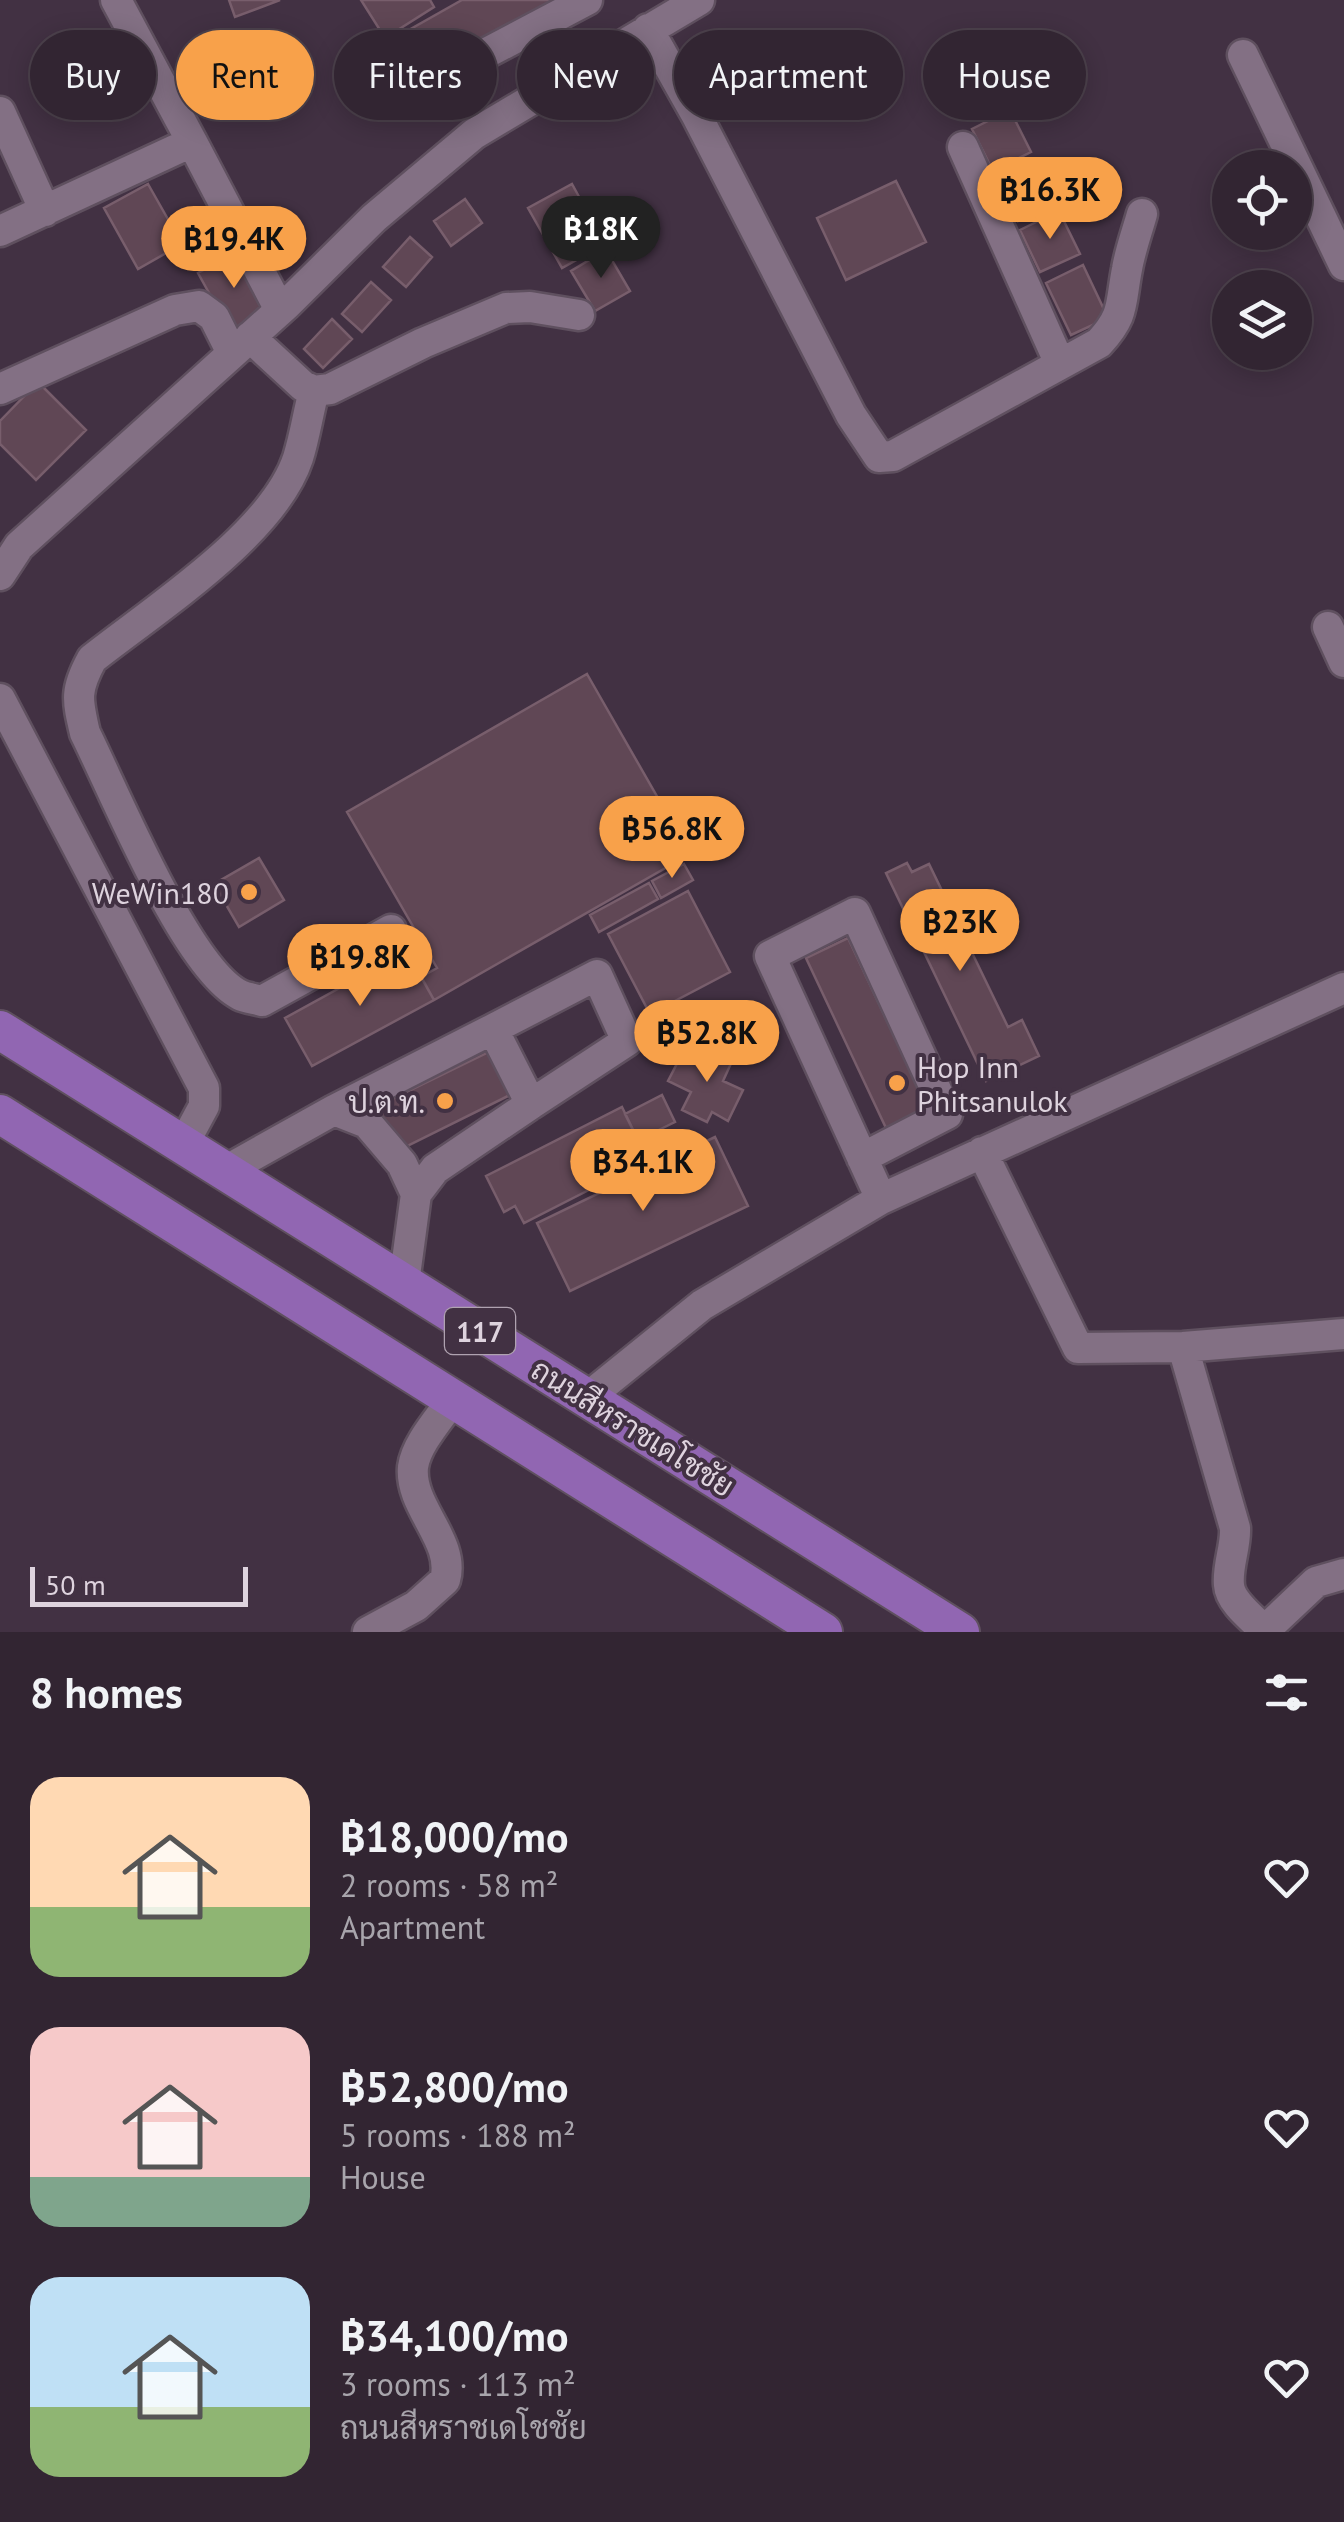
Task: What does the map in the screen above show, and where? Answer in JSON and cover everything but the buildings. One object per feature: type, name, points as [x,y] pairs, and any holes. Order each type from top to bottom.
[{"type":"main road","name":"ถนนสีหราชเดโชชัย","points":[[0,1030],[960,1632]]},
{"type":"main road","name":"117","points":[[0,1114],[823,1632]]},
{"type":"street","points":[[116,0],[280,310]]},
{"type":"street","points":[[497,47],[587,0]]},
{"type":"street","points":[[0,575],[19,546],[280,310],[374,218],[474,134],[699,0]]},
{"type":"street","points":[[648,29],[851,415],[879,458],[893,456],[1098,343],[1116,324],[1123,308],[1127,268],[1142,214]]},
{"type":"street","points":[[1244,54],[1344,265]]},
{"type":"street","points":[[0,112],[46,211]]},
{"type":"street","points":[[0,231],[192,142]]},
{"type":"street","points":[[963,147],[1060,364]]},
{"type":"street","points":[[0,389],[175,310],[199,306],[241,345],[314,391],[330,389],[506,308],[530,307],[580,315]]},
{"type":"street","points":[[314,391],[298,458],[285,485],[250,533],[92,659],[80,680],[77,699],[84,732],[177,923],[214,975],[239,995],[262,1001],[390,930]]},
{"type":"street","points":[[1328,627],[1344,662]]},
{"type":"street","points":[[0,699],[204,1088],[204,1106],[183,1145]]},
{"type":"street","points":[[862,1158],[947,1114],[855,913],[770,956],[862,1158],[881,1199]]},
{"type":"street","points":[[225,1172],[334,1110],[597,975],[627,1041],[436,1169],[416,1194],[404,1283]]},
{"type":"street","points":[[587,1398],[702,1305],[881,1199],[1344,988]]},
{"type":"street","points":[[493,1030],[531,1104]]},
{"type":"street","points":[[334,1110],[367,1123],[402,1164],[416,1194]]},
{"type":"street","points":[[982,1152],[1078,1348],[1183,1347],[1344,1334]]},
{"type":"street","points":[[1183,1347],[1234,1528],[1236,1542],[1229,1584],[1233,1596],[1263,1631],[1316,1582],[1344,1574]]},
{"type":"street","points":[[368,1632],[416,1606],[444,1580],[447,1562],[415,1486],[413,1468],[418,1451],[453,1399]]},
{"type":"place","name":"WeWin180","points":[[249,892]]},
{"type":"place","name":"Hop Inn Phitsanulok","points":[[897,1083]]},
{"type":"place","name":"ป.ต.ท.","points":[[445,1101]]}]
